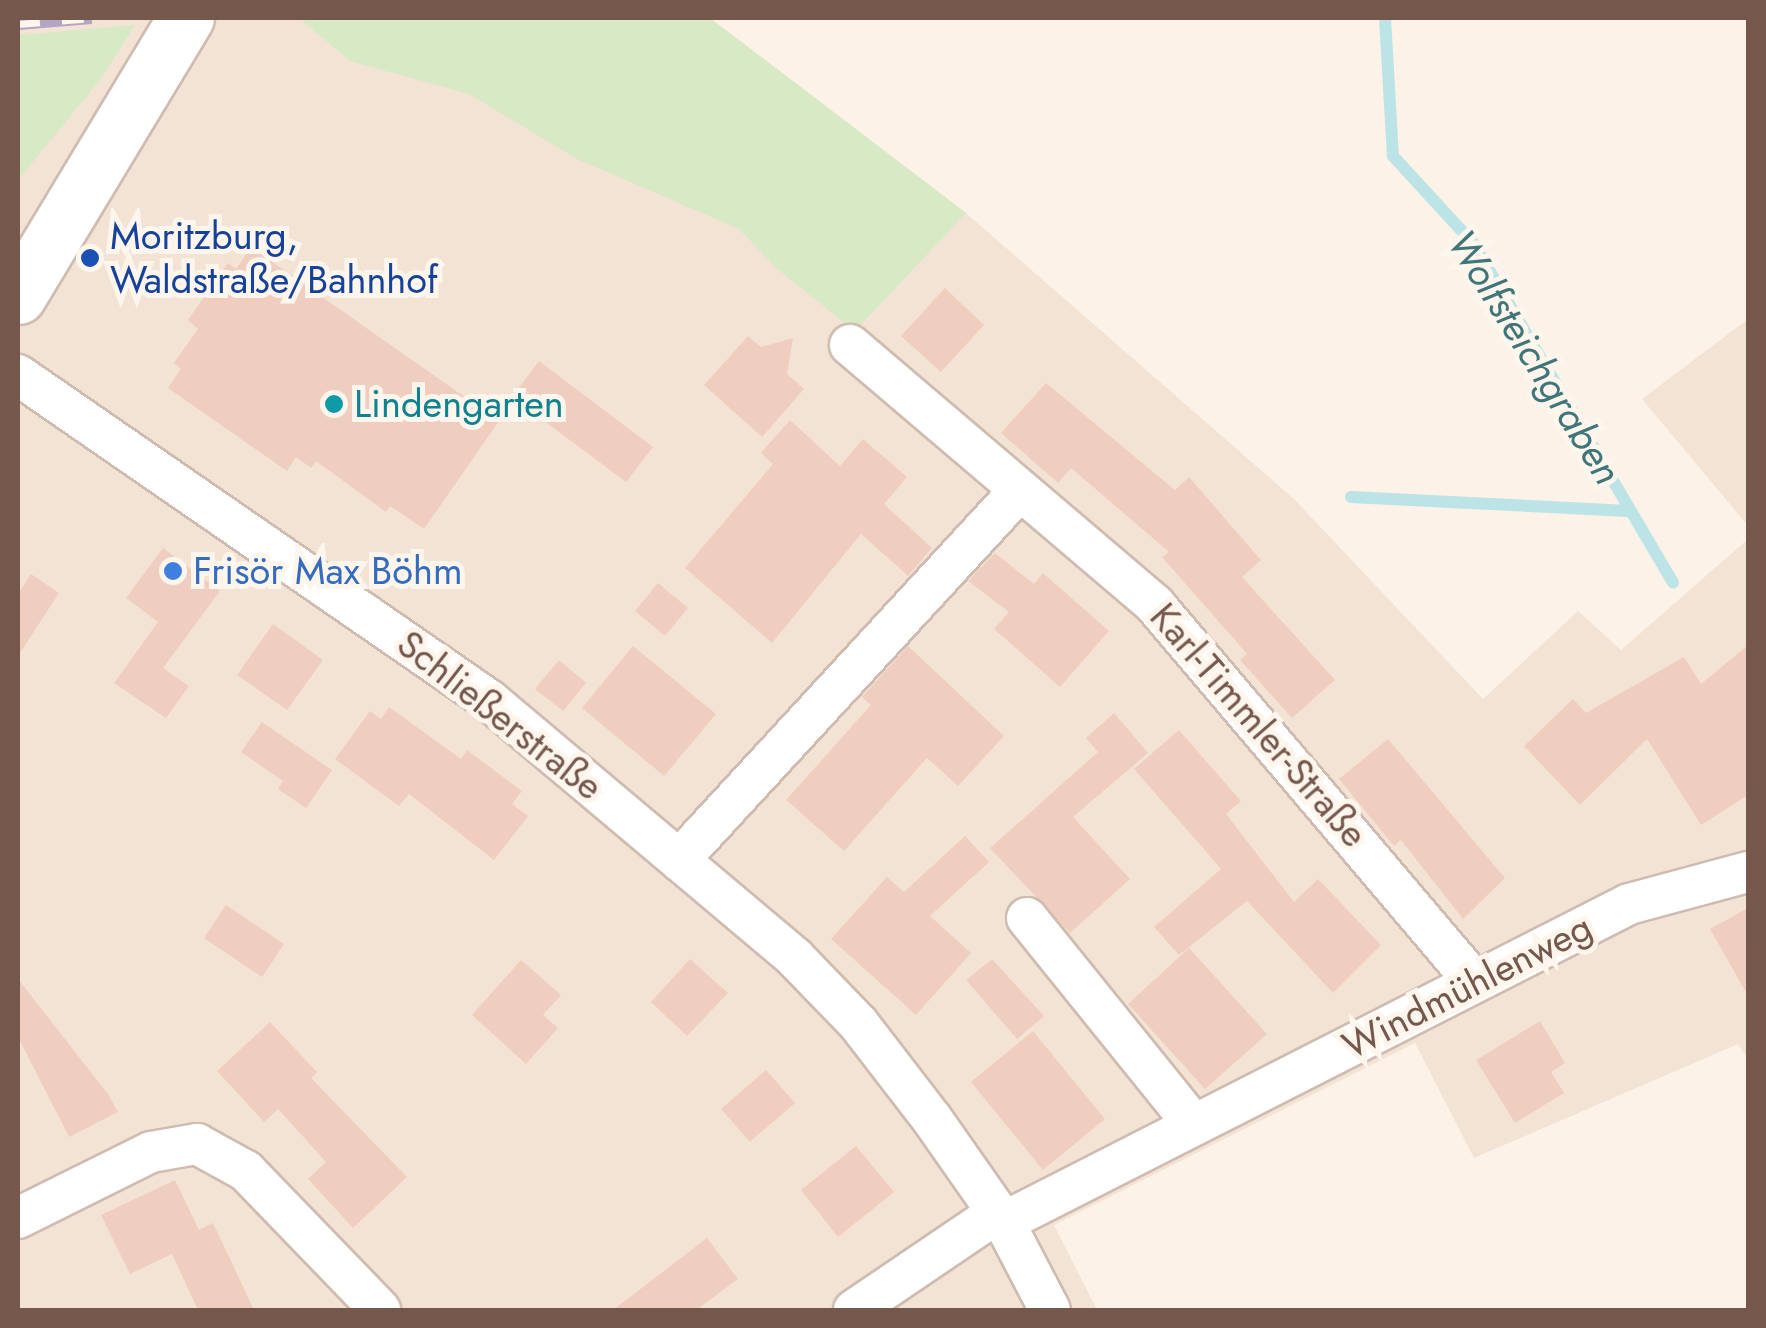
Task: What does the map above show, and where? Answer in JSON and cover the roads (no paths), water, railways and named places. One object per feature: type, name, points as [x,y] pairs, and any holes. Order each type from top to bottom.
[{"type":"main road","points":[[18,296],[186,18]]},
{"type":"street","name":"Karl-Timmler-Straße","points":[[850,345],[1155,605],[1475,982]]},
{"type":"street","name":"Schließerstraße","points":[[18,375],[488,700],[795,958],[858,1023],[1001,1218],[1050,1310]]},
{"type":"street","points":[[679,860],[1020,490]]},
{"type":"street","name":"Windmühlenweg","points":[[854,1310],[1001,1218],[1194,1125],[1629,904],[1748,872]]},
{"type":"street","points":[[1027,918],[1194,1125]]},
{"type":"street","points":[[18,1218],[151,1152],[197,1144],[246,1170],[380,1310]]},
{"type":"waterway","name":"Wolfsteichgraben","points":[[1385,18],[1393,156],[1473,243],[1673,583]]},
{"type":"waterway","points":[[1351,497],[1628,511]]},
{"type":"railway","points":[[18,24],[92,18]]},
{"type":"place","name":"Moritzburg, Waldstraße/Bahnhof","points":[[90,258]]},
{"type":"place","name":"Lindengarten","points":[[334,404]]},
{"type":"place","name":"Frisör Max Böhm","points":[[173,571]]}]
